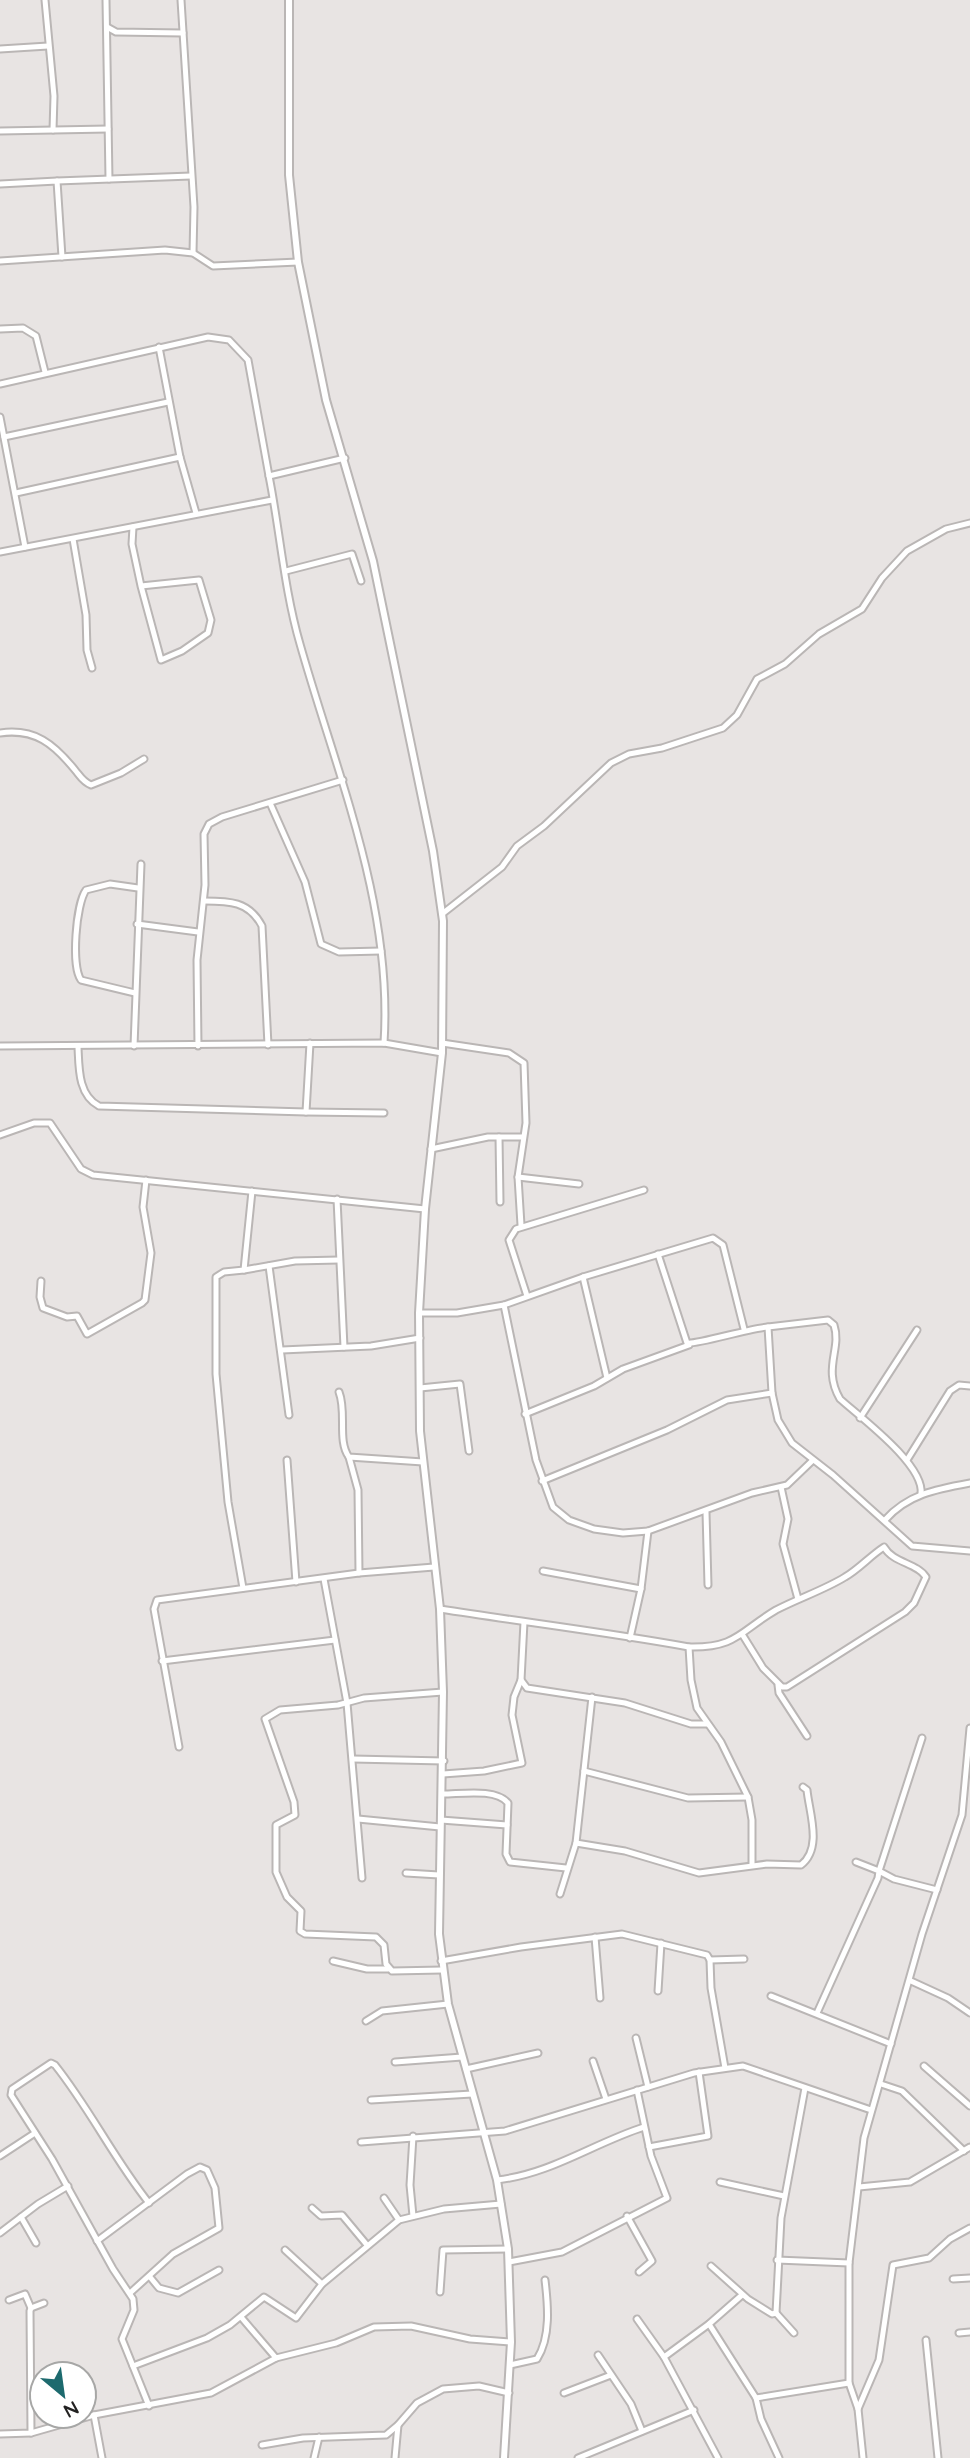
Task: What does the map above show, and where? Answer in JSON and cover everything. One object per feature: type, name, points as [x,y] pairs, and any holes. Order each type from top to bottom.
[{"type":"main road","points":[[289,0],[289,175],[298,262],[326,400],[346,458],[373,561],[433,850],[442,914],[442,1053],[425,1209],[419,1313],[423,1462],[440,1609],[443,1692],[444,1762],[439,1875],[442,1970],[448,2004],[497,2180],[508,2249],[512,2342],[504,2458]]},
{"type":"street","points":[[45,0],[54,96],[53,130]]},
{"type":"street","points":[[106,0],[108,179]]},
{"type":"street","points":[[181,0],[193,253]]},
{"type":"street","points":[[107,26],[116,32],[183,33]]},
{"type":"street","points":[[107,39],[116,32]]},
{"type":"street","points":[[0,49],[48,47]]},
{"type":"street","points":[[0,131],[108,130]]},
{"type":"street","points":[[0,184],[191,176]]},
{"type":"street","points":[[57,181],[62,257]]},
{"type":"street","points":[[0,261],[142,251],[193,253],[213,266],[298,262]]},
{"type":"street","points":[[0,329],[23,328],[36,336],[45,372]]},
{"type":"street","points":[[0,384],[159,347],[218,337],[229,340],[244,354],[252,381],[299,641],[344,780],[370,880],[381,951],[386,1015],[384,1043]]},
{"type":"street","points":[[159,347],[180,457],[196,513]]},
{"type":"street","points":[[4,437],[168,402]]},
{"type":"street","points":[[0,417],[25,547]]},
{"type":"street","points":[[16,493],[180,457]]},
{"type":"street","points":[[269,476],[346,458]]},
{"type":"street","points":[[0,552],[272,500]]},
{"type":"street","points":[[442,914],[502,867],[517,846],[544,826],[611,764],[629,754],[662,748],[723,729],[737,715],[757,679],[785,664],[819,634],[862,609],[882,578],[907,551],[946,529],[970,523]]},
{"type":"street","points":[[133,527],[132,544],[141,586],[161,660],[208,634],[211,621],[199,580],[141,586]]},
{"type":"street","points":[[73,539],[86,615],[87,650],[92,668]]},
{"type":"street","points":[[286,571],[352,554],[360,581]]},
{"type":"street","points":[[0,733],[29,733],[46,739],[81,779],[91,785],[121,773],[144,759]]},
{"type":"street","points":[[198,1046],[198,932],[204,901],[204,834],[209,824],[222,817],[344,780]]},
{"type":"street","points":[[270,803],[305,882],[321,944],[339,952],[381,951]]},
{"type":"street","points":[[134,1046],[136,924],[141,864]]},
{"type":"street","points":[[135,993],[81,980],[78,976],[76,951],[80,900],[86,891],[110,884],[138,888]]},
{"type":"street","points":[[204,901],[244,905],[257,916],[262,926],[268,1045]]},
{"type":"street","points":[[136,924],[198,932]]},
{"type":"street","points":[[0,1046],[384,1043],[442,1053]]},
{"type":"street","points":[[442,1043],[509,1053],[521,1058],[527,1079],[518,1177],[521,1225]]},
{"type":"street","points":[[306,1112],[310,1044]]},
{"type":"street","points":[[78,1047],[86,1094],[91,1101],[107,1108],[384,1113]]},
{"type":"street","points":[[0,1135],[34,1123],[50,1123],[86,1174],[425,1209]]},
{"type":"street","points":[[431,1149],[499,1137],[523,1137]]},
{"type":"street","points":[[499,1137],[500,1202]]},
{"type":"street","points":[[518,1177],[579,1184]]},
{"type":"street","points":[[41,1281],[40,1297],[43,1308],[67,1317],[77,1316],[87,1334],[142,1303],[145,1300],[151,1253],[143,1207],[146,1180]]},
{"type":"street","points":[[527,1296],[509,1240],[521,1225],[644,1190]]},
{"type":"street","points":[[244,1269],[252,1192]]},
{"type":"street","points":[[337,1199],[344,1347]]},
{"type":"street","points":[[419,1313],[457,1312],[505,1305],[583,1277],[713,1238],[720,1240],[744,1329]]},
{"type":"street","points":[[657,1254],[684,1341],[690,1344]]},
{"type":"street","points":[[243,1588],[228,1502],[216,1374],[217,1275],[305,1260],[339,1259]]},
{"type":"street","points":[[269,1266],[289,1415]]},
{"type":"street","points":[[583,1277],[607,1378]]},
{"type":"street","points":[[505,1305],[519,1366],[525,1414],[542,1480],[553,1507],[569,1520],[594,1529],[622,1533],[648,1531],[752,1493],[781,1488],[812,1461]]},
{"type":"street","points":[[525,1414],[690,1344],[744,1329],[831,1322],[836,1330],[831,1362],[834,1388],[840,1399],[907,1460],[924,1491]]},
{"type":"street","points":[[768,1327],[772,1393],[783,1432],[812,1461],[833,1475],[912,1546],[970,1551]]},
{"type":"street","points":[[860,1418],[917,1330]]},
{"type":"street","points":[[282,1350],[344,1347],[420,1338]]},
{"type":"street","points":[[420,1388],[460,1384],[469,1451]]},
{"type":"street","points":[[907,1460],[950,1391],[959,1385],[970,1386]]},
{"type":"street","points":[[339,1392],[343,1407],[345,1451],[358,1490],[359,1573]]},
{"type":"street","points":[[542,1480],[667,1430],[727,1400],[772,1393]]},
{"type":"street","points":[[349,1457],[423,1462]]},
{"type":"street","points":[[287,1460],[296,1582]]},
{"type":"street","points":[[885,1520],[901,1504],[924,1491],[970,1483]]},
{"type":"street","points":[[781,1488],[788,1519],[783,1544],[798,1599]]},
{"type":"street","points":[[706,1512],[708,1585]]},
{"type":"street","points":[[630,1638],[641,1589],[648,1531]]},
{"type":"street","points":[[440,1609],[562,1625],[689,1647],[719,1646],[733,1642],[798,1599],[843,1579],[884,1547],[906,1564],[921,1570],[926,1577],[914,1603],[905,1612],[787,1687],[778,1685]]},
{"type":"street","points":[[179,1747],[154,1609],[157,1600],[359,1573],[434,1567]]},
{"type":"street","points":[[543,1571],[641,1589]]},
{"type":"street","points":[[324,1578],[346,1703],[362,1878]]},
{"type":"street","points":[[443,1774],[484,1772],[522,1763],[512,1715],[514,1697],[521,1680],[524,1622]]},
{"type":"street","points":[[742,1634],[778,1685],[779,1693],[807,1736]]},
{"type":"street","points":[[162,1661],[335,1640]]},
{"type":"street","points":[[689,1647],[697,1708],[727,1754],[748,1797],[752,1820],[752,1865]]},
{"type":"street","points":[[521,1680],[533,1690],[646,1707],[691,1724],[707,1724]]},
{"type":"street","points":[[388,1969],[384,1945],[376,1937],[302,1932],[300,1911],[281,1888],[275,1861],[276,1825],[294,1816],[296,1812],[265,1719],[280,1710],[346,1703],[365,1698],[443,1692]]},
{"type":"street","points":[[560,1894],[576,1843],[592,1697]]},
{"type":"street","points":[[863,2458],[858,2409],[849,2383],[849,2263],[861,2158],[871,2110],[962,1815],[970,1728]]},
{"type":"street","points":[[817,2013],[871,1896],[922,1738]]},
{"type":"street","points":[[353,1759],[444,1762]]},
{"type":"street","points":[[584,1771],[688,1798],[748,1797]]},
{"type":"street","points":[[576,1843],[625,1851],[699,1873],[752,1865],[801,1865],[805,1862],[814,1822],[807,1790],[803,1787]]},
{"type":"street","points":[[443,1794],[491,1794],[503,1798],[508,1803],[506,1854],[512,1864],[566,1868]]},
{"type":"street","points":[[358,1819],[507,1825]]},
{"type":"street","points":[[856,1862],[894,1879],[937,1890]]},
{"type":"street","points":[[405,1873],[439,1875]]},
{"type":"street","points":[[442,1961],[595,1937],[632,1935],[706,1955],[710,1959],[744,1959]]},
{"type":"street","points":[[595,1937],[600,1998]]},
{"type":"street","points":[[658,1992],[661,1943]]},
{"type":"street","points":[[710,1959],[711,1988],[725,2068]]},
{"type":"street","points":[[333,1961],[367,1969],[442,1970]]},
{"type":"street","points":[[911,1981],[948,1998],[970,2013]]},
{"type":"street","points":[[771,1996],[891,2044]]},
{"type":"street","points":[[366,2021],[382,2011],[448,2004]]},
{"type":"street","points":[[636,2038],[648,2087]]},
{"type":"street","points":[[466,2069],[538,2053]]},
{"type":"street","points":[[395,2062],[462,2057]]},
{"type":"street","points":[[593,2062],[606,2099]]},
{"type":"street","points":[[149,2203],[107,2146],[91,2113],[53,2063],[11,2092],[68,2186],[97,2241],[130,2292],[134,2310],[122,2339],[149,2406]]},
{"type":"street","points":[[924,2066],[970,2106]]},
{"type":"street","points":[[361,2142],[413,2136],[484,2135],[521,2127],[699,2072],[725,2068],[754,2068],[871,2110]]},
{"type":"street","points":[[649,2147],[708,2136],[699,2072]]},
{"type":"street","points":[[881,2084],[902,2091],[964,2151]]},
{"type":"street","points":[[794,2333],[776,2313],[777,2260],[784,2196],[805,2088]]},
{"type":"street","points":[[509,2262],[562,2252],[627,2216],[667,2198],[649,2147],[637,2090]]},
{"type":"street","points":[[371,2100],[472,2094]]},
{"type":"street","points":[[497,2180],[544,2171],[618,2135],[644,2126]]},
{"type":"street","points":[[0,2156],[35,2133]]},
{"type":"street","points":[[413,2136],[410,2185],[413,2216]]},
{"type":"street","points":[[859,2187],[910,2182],[970,2147]]},
{"type":"street","points":[[97,2241],[187,2174],[204,2167],[215,2188],[220,2225],[173,2254],[130,2292]]},
{"type":"street","points":[[720,2182],[784,2196]]},
{"type":"street","points":[[0,2233],[68,2186]]},
{"type":"street","points":[[384,2198],[400,2220]]},
{"type":"street","points":[[133,2366],[165,2352],[198,2343],[241,2317],[266,2296],[296,2318],[322,2284],[400,2220],[444,2209],[501,2204]]},
{"type":"street","points":[[312,2208],[321,2216],[342,2215],[367,2245]]},
{"type":"street","points":[[627,2216],[652,2261],[639,2272]]},
{"type":"street","points":[[21,2217],[36,2243]]},
{"type":"street","points":[[858,2409],[879,2360],[893,2265],[929,2258],[950,2239],[970,2228]]},
{"type":"street","points":[[440,2292],[443,2250],[508,2249]]},
{"type":"street","points":[[285,2250],[322,2284]]},
{"type":"street","points":[[777,2260],[849,2263]]},
{"type":"street","points":[[711,2266],[742,2295],[772,2314],[776,2313]]},
{"type":"street","points":[[150,2277],[159,2288],[178,2293],[219,2270]]},
{"type":"street","points":[[953,2279],[970,2278]]},
{"type":"street","points":[[510,2365],[537,2359],[542,2348],[548,2305],[545,2280]]},
{"type":"street","points":[[9,2301],[25,2294],[31,2308],[28,2396],[31,2433]]},
{"type":"street","points":[[664,2357],[709,2324],[742,2295]]},
{"type":"street","points":[[31,2308],[44,2303]]},
{"type":"street","points":[[241,2317],[276,2358]]},
{"type":"street","points":[[637,2319],[664,2357],[718,2458]]},
{"type":"street","points":[[709,2324],[756,2398],[761,2419],[779,2458]]},
{"type":"street","points":[[98,2414],[211,2393],[276,2358],[325,2347],[362,2330],[384,2325],[432,2328],[470,2339],[512,2342]]},
{"type":"street","points":[[958,2333],[970,2332]]},
{"type":"street","points":[[926,2340],[938,2458]]},
{"type":"street","points":[[598,2355],[631,2404],[642,2431]]},
{"type":"street","points":[[564,2393],[611,2375]]},
{"type":"street","points":[[756,2398],[849,2383]]},
{"type":"street","points":[[262,2445],[319,2437],[379,2436],[398,2425],[409,2410],[433,2391],[479,2386],[509,2393]]},
{"type":"street","points":[[579,2458],[590,2456],[694,2410]]},
{"type":"street","points":[[395,2458],[398,2425]]},
{"type":"street","points":[[0,2434],[42,2430]]},
{"type":"street","points":[[97,2430],[102,2458]]},
{"type":"street","points":[[314,2458],[319,2437]]}]
